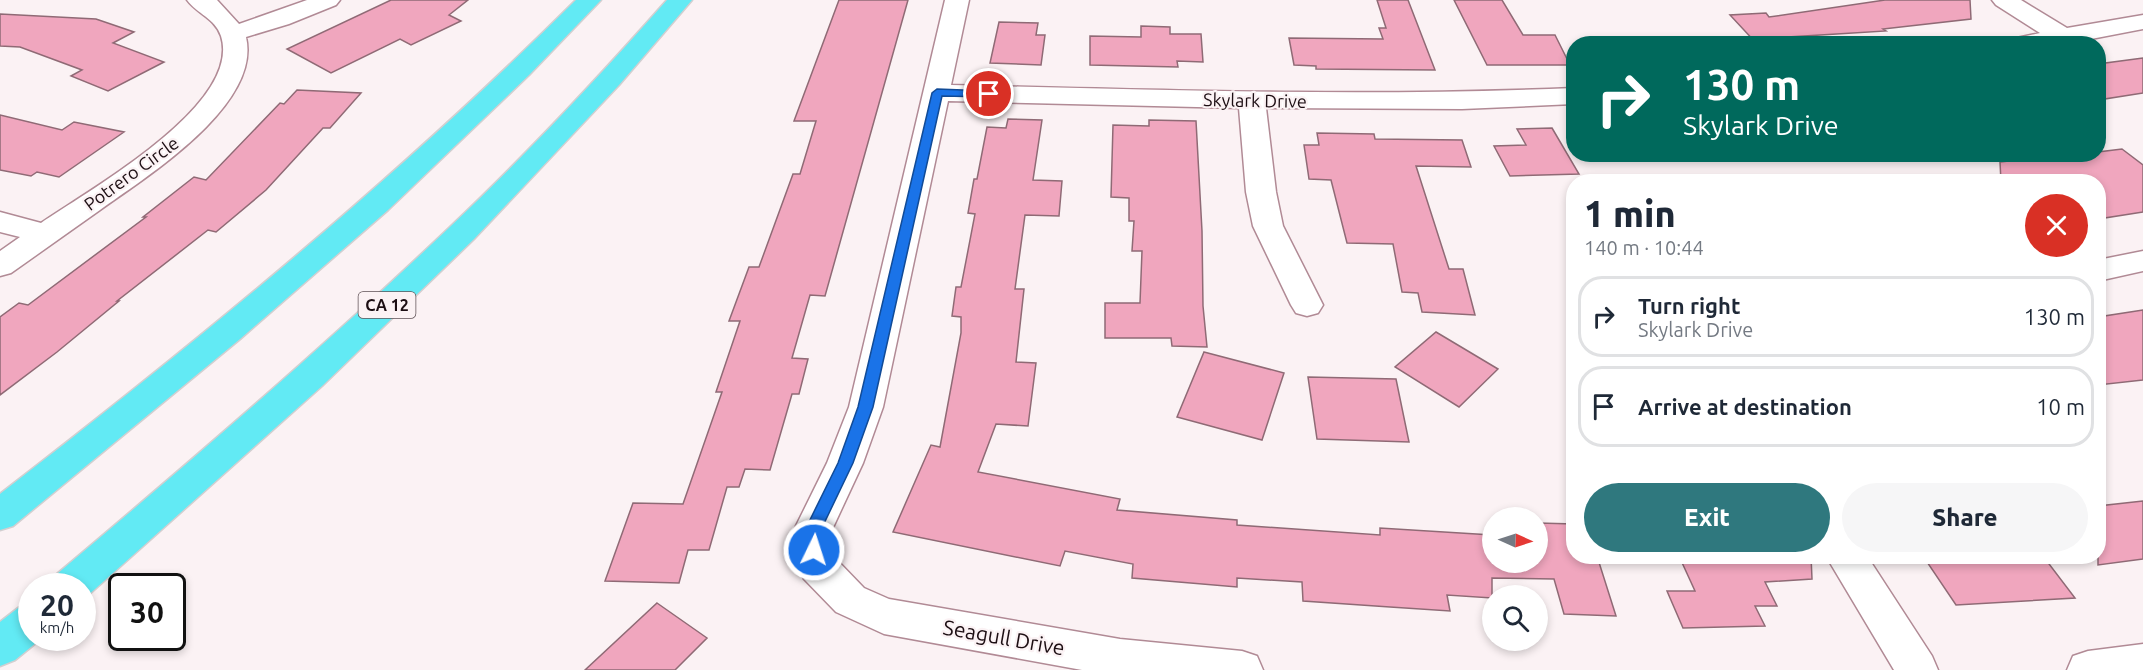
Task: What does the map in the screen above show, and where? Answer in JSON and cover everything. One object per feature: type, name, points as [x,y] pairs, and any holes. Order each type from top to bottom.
[{"type":"highway","points":[[0,514],[104,433],[306,266],[440,147],[589,0]]},
{"type":"highway","name":"CA 12","points":[[86,573],[206,471],[404,291],[532,164],[631,58],[680,0]]},
{"type":"highway","points":[[0,647],[18,632]]},
{"type":"street","points":[[199,0],[205,2],[221,17],[234,33],[280,19],[328,0]]},
{"type":"street","points":[[937,93],[957,0]]},
{"type":"street","points":[[2004,0],[2062,36],[2143,22]]},
{"type":"street","name":"Potrero Circle","points":[[0,266],[169,148],[203,115],[226,86],[237,52],[234,33]]},
{"type":"street","name":"Skylark Drive","points":[[937,93],[1252,100],[1462,101],[1566,96]]},
{"type":"street","name":"Seagull Drive","points":[[937,93],[866,407],[845,463],[811,534],[818,567],[850,600],[884,616],[1120,658],[1242,670]]},
{"type":"street","points":[[1252,100],[1261,192],[1268,226],[1307,305]]},
{"type":"street","points":[[0,222],[45,234]]},
{"type":"street","points":[[2106,269],[2143,261]]},
{"type":"street","points":[[1850,564],[1917,670]]},
{"type":"street","points":[[2088,670],[2143,663]]},
{"type":"building","points":[[391,0],[468,0],[449,15],[461,21],[411,45],[400,39],[331,73],[287,49]]},
{"type":"building","points":[[839,0],[908,0],[825,296],[810,295],[792,358],[808,359],[799,394],[792,394],[770,470],[745,469],[739,487],[727,487],[709,550],[688,550],[679,583],[605,581],[633,503],[683,504],[722,392],[716,392],[740,321],[729,321],[749,267],[759,267],[793,174],[800,174],[816,121],[794,121]]},
{"type":"building","points":[[1377,0],[1408,0],[1435,70],[1316,69],[1316,66],[1294,65],[1289,38],[1383,39],[1379,28],[1386,28]]},
{"type":"building","points":[[1454,0],[1502,0],[1523,35],[1555,35],[1566,57],[1566,65],[1487,65]]},
{"type":"building","points":[[1885,0],[1970,0],[1971,19],[1883,29],[1886,31],[1805,36],[1750,36],[1730,15],[1766,13],[1769,17]]},
{"type":"building","points":[[0,14],[96,19],[134,32],[113,43],[164,62],[108,91],[71,76],[82,70],[20,47],[0,46]]},
{"type":"building","points":[[999,22],[1038,23],[1036,35],[1045,35],[1041,65],[990,63]]},
{"type":"building","points":[[1141,26],[1170,27],[1170,34],[1201,34],[1203,62],[1177,61],[1178,67],[1090,65],[1090,36],[1141,37]]},
{"type":"building","points":[[2143,58],[2143,93],[2106,99],[2106,63]]},
{"type":"building","points":[[297,90],[361,93],[330,128],[323,128],[266,190],[216,232],[208,230],[0,395],[0,317],[19,303],[28,305],[146,217],[143,217],[194,177],[206,180],[280,103],[284,104]]},
{"type":"building","points":[[0,115],[62,130],[74,122],[124,132],[59,177],[37,172],[31,176],[0,170]]},
{"type":"building","points":[[1008,119],[1042,120],[1033,180],[1062,181],[1059,216],[1025,215],[1015,289],[1024,289],[1016,362],[1036,363],[1028,426],[996,424],[978,472],[1120,499],[1117,510],[1237,520],[1237,525],[1380,535],[1380,528],[1482,534],[1482,573],[1548,573],[1548,523],[1566,524],[1566,564],[1600,564],[1616,616],[1564,614],[1554,579],[1492,578],[1492,585],[1482,585],[1482,597],[1447,595],[1450,611],[1303,601],[1302,582],[1237,578],[1237,587],[1132,578],[1133,564],[1065,551],[1060,566],[893,532],[931,445],[940,447],[961,333],[961,317],[952,316],[956,287],[961,287],[975,214],[968,213],[987,127],[1006,128]]},
{"type":"building","points":[[1149,120],[1196,121],[1202,231],[1203,306],[1207,347],[1172,346],[1171,338],[1105,338],[1105,303],[1140,303],[1142,251],[1132,251],[1134,221],[1129,221],[1129,198],[1111,197],[1113,125],[1149,126]]},
{"type":"building","points":[[1552,128],[1566,152],[1566,162],[1572,162],[1579,174],[1510,176],[1494,146],[1526,145],[1517,129]]},
{"type":"building","points":[[1317,133],[1374,134],[1375,139],[1462,140],[1471,167],[1416,166],[1449,269],[1463,269],[1475,315],[1422,312],[1418,293],[1402,292],[1393,244],[1347,243],[1331,180],[1309,179],[1304,145],[1319,145]]},
{"type":"building","points":[[2122,149],[2143,165],[2143,212],[2106,218],[2106,174],[2001,174],[2000,162],[2106,162],[2106,151]]},
{"type":"building","points":[[2143,310],[2143,380],[2106,384],[2106,316]]},
{"type":"building","points":[[1436,332],[1498,369],[1459,407],[1395,367]]},
{"type":"building","points":[[1204,352],[1284,373],[1262,440],[1177,417]]},
{"type":"building","points":[[1308,377],[1396,379],[1409,442],[1317,439]]},
{"type":"building","points":[[2143,501],[2143,559],[2106,564],[2106,505]]},
{"type":"building","points":[[1683,564],[1811,564],[1812,579],[1765,582],[1777,606],[1755,606],[1765,626],[1683,628],[1667,591],[1695,591]]},
{"type":"building","points":[[1928,564],[2049,564],[2075,598],[1956,605]]},
{"type":"building","points":[[657,603],[707,638],[675,670],[585,670]]},
{"type":"route","points":[[814,550],[811,534],[845,463],[866,407],[937,93],[989,94]]}]
